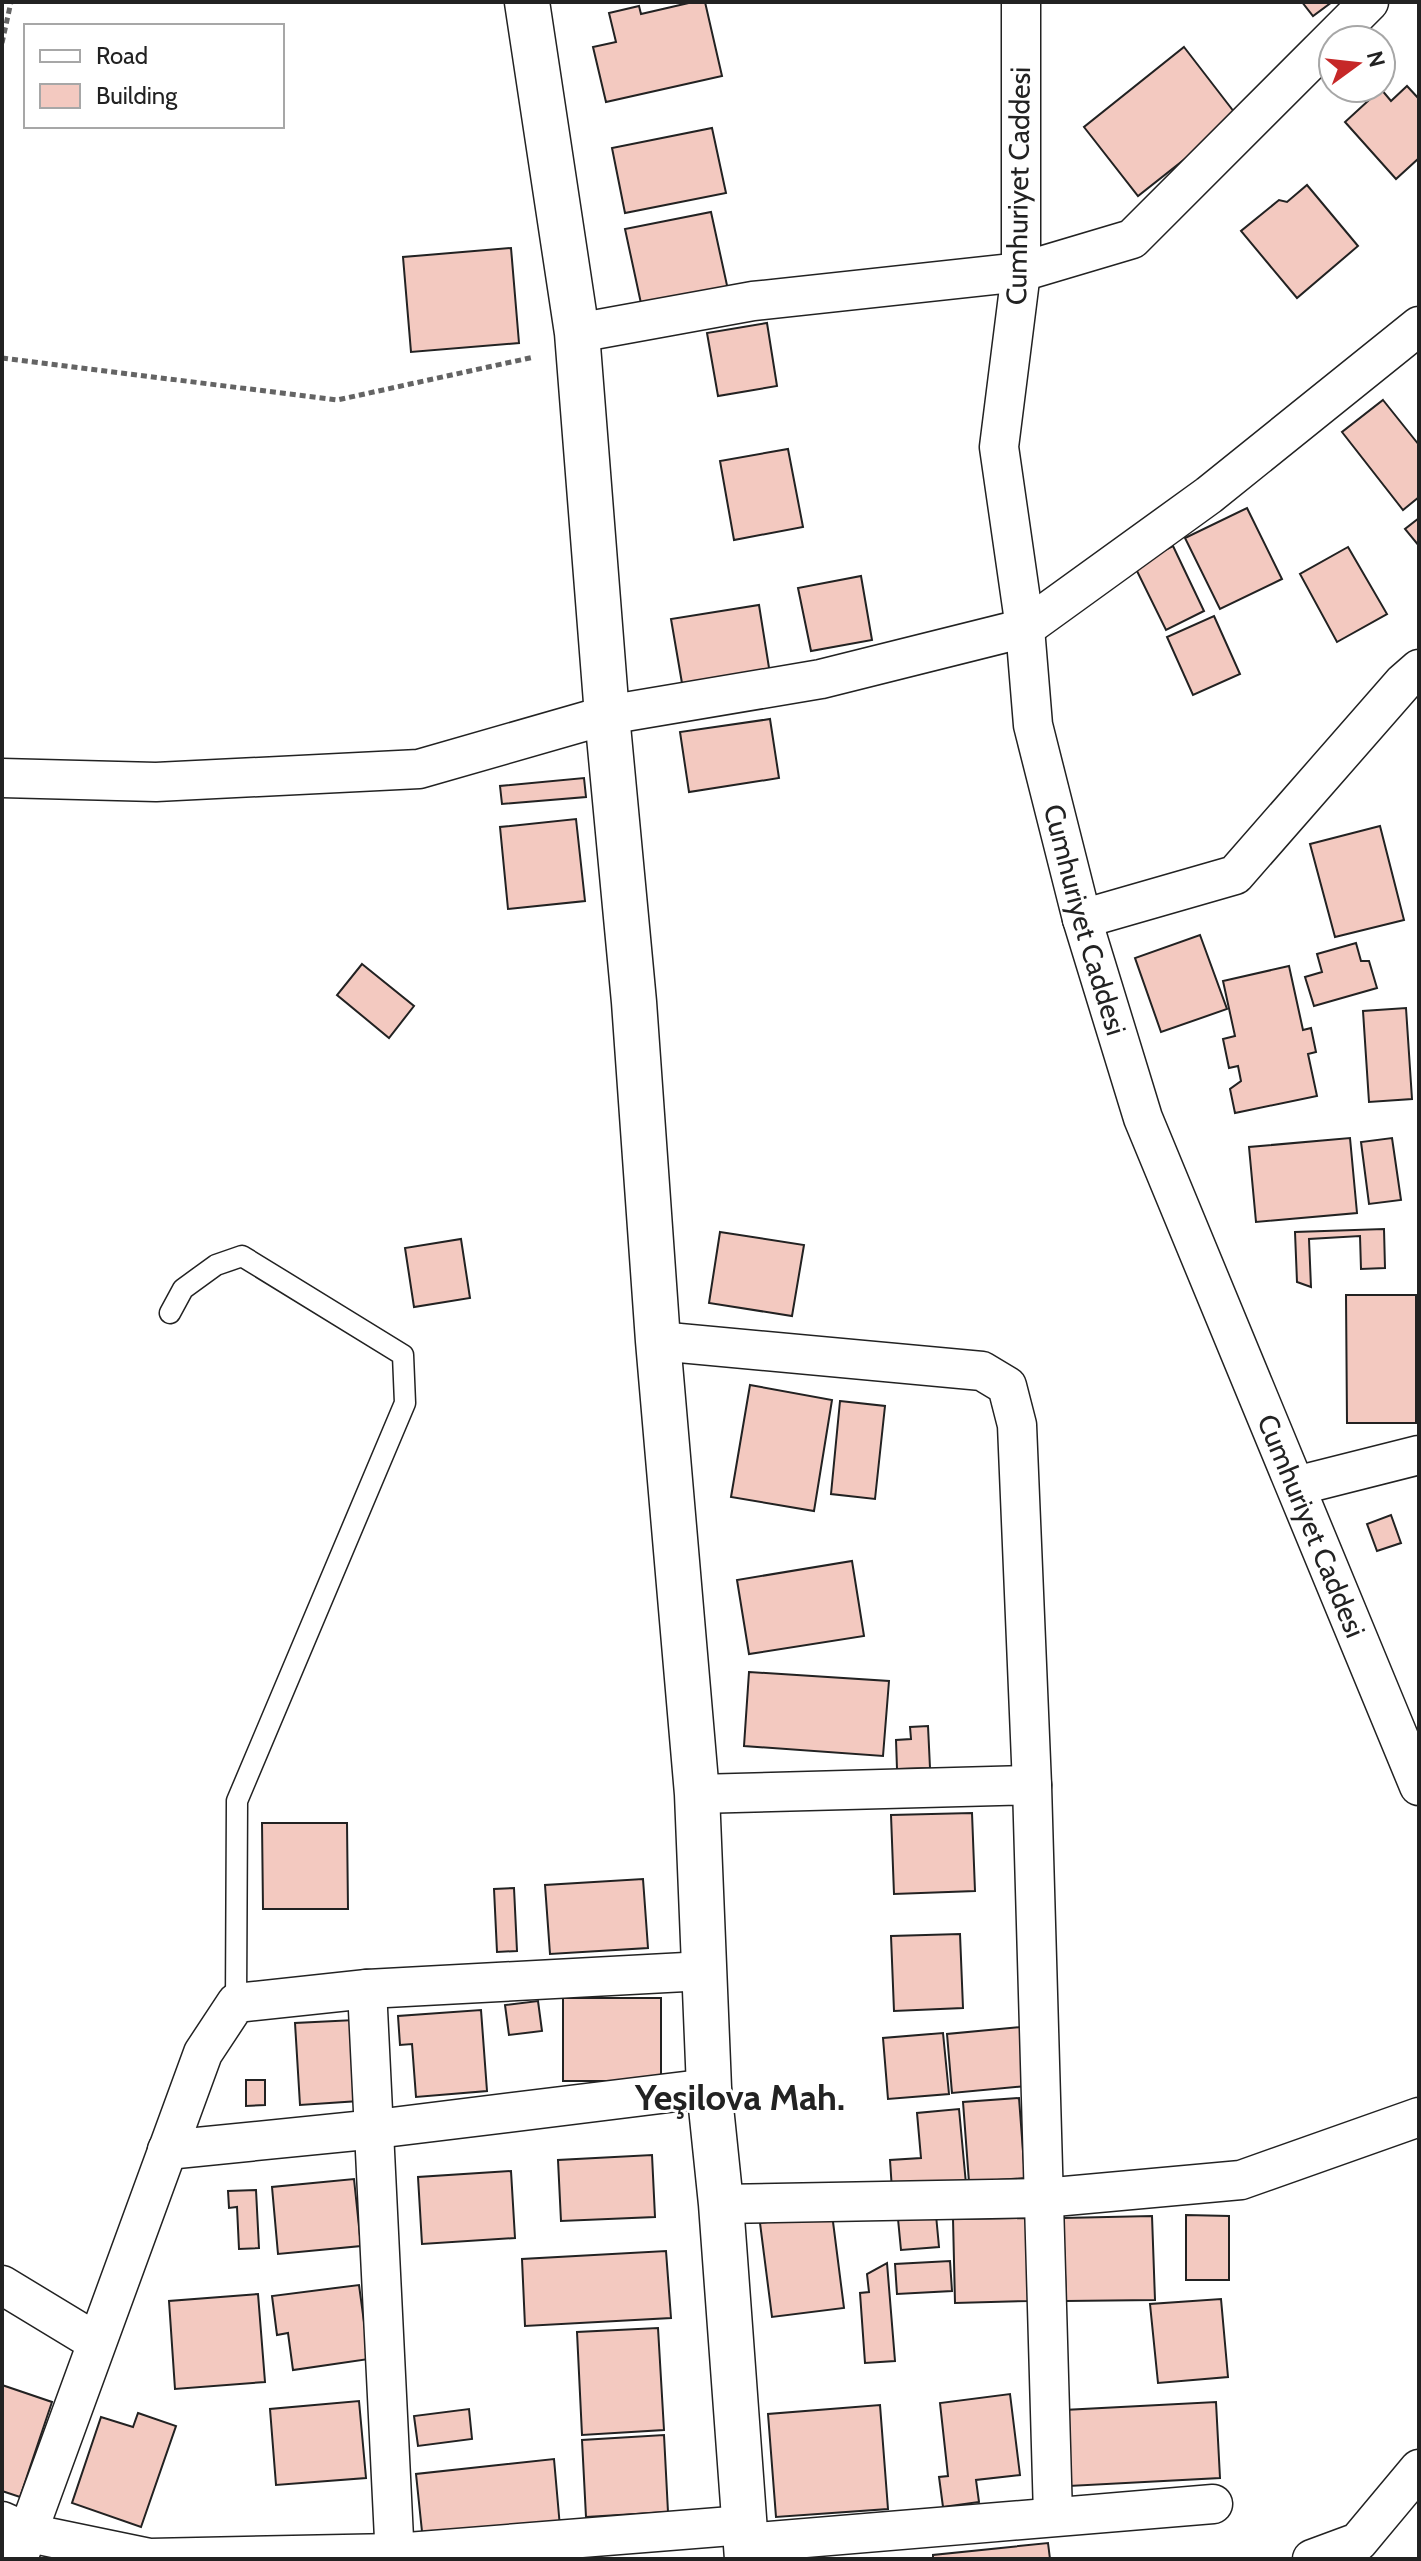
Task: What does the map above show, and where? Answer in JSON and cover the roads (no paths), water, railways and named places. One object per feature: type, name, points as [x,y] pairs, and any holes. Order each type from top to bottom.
[{"type":"street","points":[[527,2],[577,333],[697,1794],[709,2088],[721,2204],[745,2542]]},
{"type":"street","name":"Cumhuriyet Caddesi","points":[[1021,2],[1021,272],[999,447],[1025,628],[1033,725],[1082,919],[1143,1118],[1419,1786]]},
{"type":"street","points":[[577,333],[753,301],[1021,272],[1132,239],[1369,2]]},
{"type":"street","points":[[2,778],[156,782],[419,769],[607,715],[821,679],[1025,628],[1209,495],[1419,326]]},
{"type":"street","points":[[1082,919],[1235,875],[1403,683],[1419,669]]},
{"type":"street","points":[[658,1341],[982,1371],[1007,1386],[1017,1425],[1032,1785],[1053,2516]]},
{"type":"street","points":[[1296,1486],[1419,1455]]},
{"type":"street","points":[[697,1794],[1032,1785]]},
{"type":"street","points":[[704,1971],[367,1989],[236,2003],[203,2053],[96,2342],[17,2538],[150,2558],[395,2556],[745,2542],[1213,2504]]},
{"type":"street","points":[[367,1989],[395,2556]]},
{"type":"street","points":[[167,2150],[376,2129],[709,2088]]},
{"type":"street","points":[[721,2204],[1043,2198],[1241,2180],[1419,2117]]},
{"type":"street","points":[[2,2285],[96,2342]]},
{"type":"street","points":[[1312,2559],[1360,2551],[1419,2469]]},
{"type":"lane","points":[[170,1313],[183,1289],[216,1265],[242,1256],[403,1355],[405,1403],[237,1801],[236,2003]]},
{"type":"district","name":"Yeşilova Mah.","points":[[740,2097]]}]
